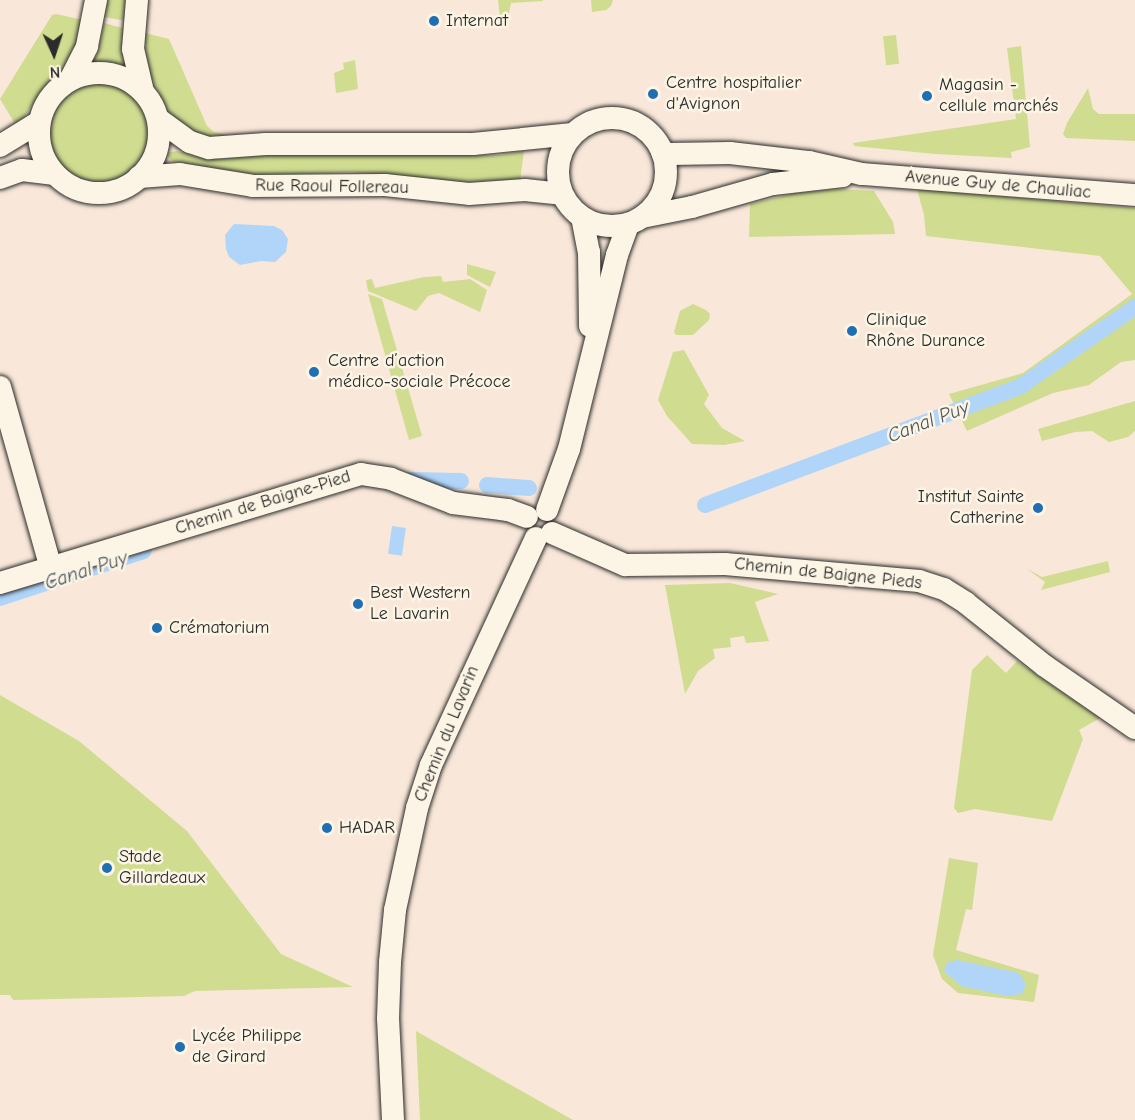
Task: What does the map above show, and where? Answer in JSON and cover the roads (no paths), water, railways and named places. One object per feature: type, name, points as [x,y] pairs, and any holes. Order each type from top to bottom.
[{"type":"street","points":[[96,0],[87,46],[70,80],[50,97],[39,122],[40,148],[55,174],[74,188],[101,193],[115,191],[139,177],[150,165],[159,135],[158,119]]},
{"type":"street","points":[[137,0],[133,49],[143,92],[158,119],[190,142],[209,148],[287,143],[473,144],[573,134],[594,121],[621,119],[645,130],[662,152],[666,173],[661,195],[635,220],[612,226],[596,224],[582,217],[562,194],[558,182],[560,156],[573,134]]},
{"type":"street","points":[[70,80],[101,72],[131,82],[143,92]]},
{"type":"street","points":[[0,146],[39,122]]},
{"type":"street","name":"Avenue Guy de Chauliac","points":[[662,152],[670,154],[730,153],[809,162],[862,174],[1135,195]]},
{"type":"street","points":[[0,178],[22,170],[55,174]]},
{"type":"street","name":"Rue Raoul Follereau","points":[[139,177],[186,174],[253,186],[385,185],[469,194],[525,190],[562,194]]},
{"type":"street","name":"Avenue Guy de Chauliac","points":[[635,220],[692,207],[773,184],[862,174]]},
{"type":"street","name":"Chemin du Lavarin","points":[[582,217],[590,252],[588,366]]},
{"type":"street","name":"Chemin du Lavarin","points":[[393,1120],[388,1019],[390,962],[395,910],[414,819],[431,765],[541,525],[569,449],[617,255],[635,220]]},
{"type":"street","points":[[0,387],[51,569]]},
{"type":"street","name":"Chemin de Baigne-Pied","points":[[0,583],[361,474],[391,479],[432,497],[483,508],[507,510],[619,563]]},
{"type":"street","name":"Chemin de Baigne Pieds","points":[[619,563],[631,566],[725,564],[927,584],[944,589],[966,603],[1045,666],[1135,728]]},
{"type":"water","points":[[234,224],[274,226],[282,230],[288,239],[286,252],[275,262],[261,261],[240,265],[229,257],[226,249],[225,235]]},
{"type":"water","points":[[392,526],[406,528],[402,556],[388,554]]},
{"type":"water","points":[[957,960],[1019,973],[1026,984],[1022,994],[1006,996],[961,986],[944,971],[947,963]]},
{"type":"waterway","name":"Canal Puy","points":[[705,505],[1021,386],[1135,307]]},
{"type":"waterway","name":"Canal Puy","points":[[410,480],[461,481]]},
{"type":"waterway","name":"Canal Puy","points":[[487,485],[529,488]]},
{"type":"waterway","name":"Canal Puy","points":[[0,598],[144,551]]},
{"type":"place","name":"Internat","points":[[434,21]]},
{"type":"place","name":"Centre hospitalier d'Avignon","points":[[653,94]]},
{"type":"place","name":"Magasin - cellule marchés","points":[[927,96]]},
{"type":"place","name":"Clinique Rhône Durance","points":[[852,331]]},
{"type":"place","name":"Centre d’action médico-sociale Précoce","points":[[314,372]]},
{"type":"place","name":"Institut Sainte Catherine","points":[[1038,508]]},
{"type":"place","name":"Best Western Le Lavarin","points":[[358,604]]},
{"type":"place","name":"Crématorium","points":[[157,628]]},
{"type":"place","name":"HADAR","points":[[327,828]]},
{"type":"place","name":"Stade Gillardeaux","points":[[107,868]]},
{"type":"place","name":"Lycée Philippe de Girard","points":[[180,1047]]}]
